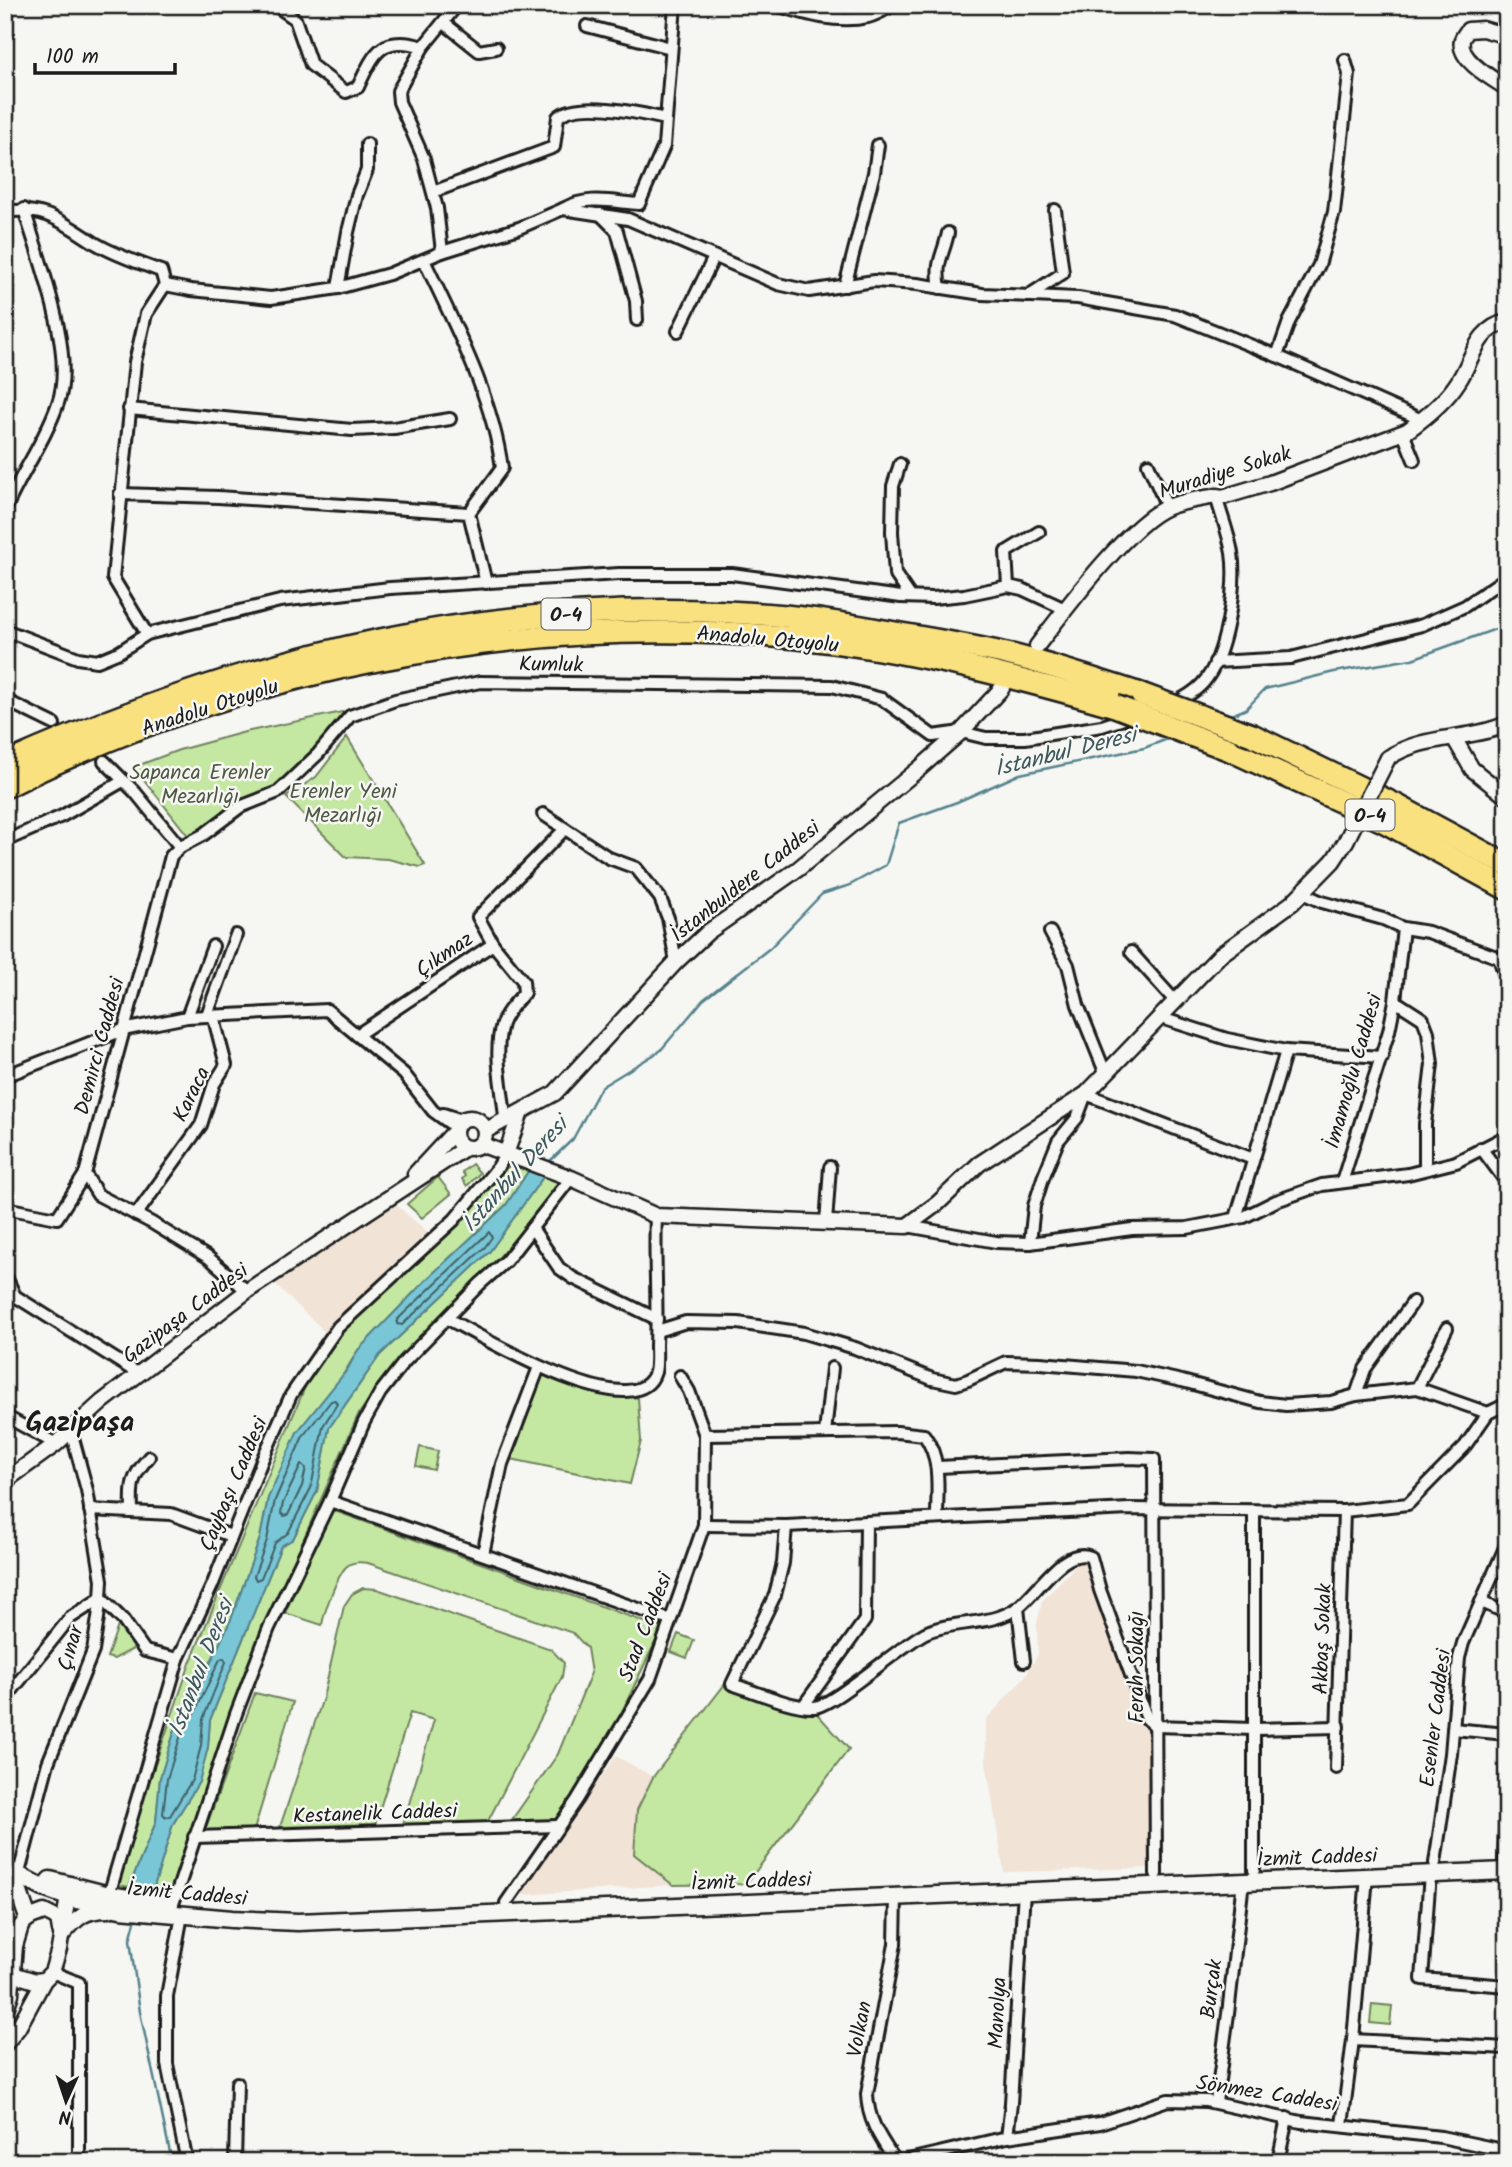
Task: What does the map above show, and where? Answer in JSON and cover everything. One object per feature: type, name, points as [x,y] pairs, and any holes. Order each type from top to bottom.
[{"type":"highway","name":"Anadolu Otoyolu","points":[[5,764],[87,727],[230,677],[294,659],[422,631],[486,621],[570,613],[712,611],[776,615],[842,624],[1012,655],[1141,694],[1252,735],[1396,805],[1507,865]]},
{"type":"highway","name":"Anadolu Otoyolu","points":[[5,787],[102,743],[235,696],[425,650],[572,634],[645,631],[774,636],[840,643],[1004,674],[1115,706],[1230,750],[1385,822],[1507,889]]},
{"type":"main road","name":"İzmit Caddesi","points":[[11,1870],[55,1888],[116,1900],[168,1909],[298,1922],[1024,1890],[1249,1875],[1506,1864]]},
{"type":"main road","name":"İzmit Caddesi","points":[[168,1909],[299,1911],[1156,1874],[1367,1876],[1432,1868]]},
{"type":"main road","points":[[11,1870],[29,1918]]},
{"type":"main road","points":[[29,1918],[32,1905],[55,1888]]},
{"type":"street","points":[[275,5],[295,19],[311,65],[346,92],[358,87],[370,58],[384,45],[406,42],[423,47]]},
{"type":"street","points":[[442,252],[433,192],[424,159],[399,102],[398,91],[423,47],[457,5]]},
{"type":"street","points":[[165,285],[271,298],[338,288],[389,274],[442,252],[519,228],[576,201],[639,204],[664,146],[675,5]]},
{"type":"street","points":[[776,5],[815,17],[841,19],[869,17],[894,5]]},
{"type":"street","points":[[444,23],[479,51],[496,48]]},
{"type":"street","points":[[587,26],[671,48]]},
{"type":"street","points":[[1507,36],[1483,29],[1468,30],[1462,40],[1464,52],[1480,71],[1507,88]]},
{"type":"street","points":[[1277,356],[1289,322],[1319,265],[1334,212],[1349,74],[1345,60]]},
{"type":"street","points":[[433,192],[554,147],[558,117],[564,112],[615,109],[665,119]]},
{"type":"street","points":[[338,288],[357,195],[367,170],[367,144]]},
{"type":"street","points":[[845,286],[874,173],[878,145]]},
{"type":"street","points":[[5,510],[59,401],[64,354],[24,209]]},
{"type":"street","points":[[5,212],[24,209],[67,223],[97,244],[161,271],[165,285],[146,314],[135,362],[113,578],[147,634]]},
{"type":"street","points":[[562,209],[628,219],[778,284],[808,291],[874,281],[982,293],[1078,298],[1175,315],[1277,356],[1422,420]]},
{"type":"street","points":[[1028,296],[1063,273],[1055,210]]},
{"type":"street","points":[[599,213],[617,231],[636,301],[637,320]]},
{"type":"street","points":[[940,288],[938,262],[948,233]]},
{"type":"street","points":[[678,331],[714,257]]},
{"type":"street","points":[[424,260],[464,346],[498,439],[502,468],[470,513],[486,583]]},
{"type":"street","name":"Muradiye Sokak","points":[[1037,646],[1065,608],[1140,525],[1167,508],[1270,484],[1403,433],[1422,420],[1458,383],[1477,342],[1496,324],[1507,322]]},
{"type":"street","points":[[129,409],[352,430],[394,428],[450,419]]},
{"type":"street","points":[[1403,433],[1414,460]]},
{"type":"street","points":[[900,464],[893,486],[895,574],[910,596]]},
{"type":"street","points":[[1148,464],[1167,508]]},
{"type":"street","points":[[120,494],[218,497],[470,513]]},
{"type":"street","points":[[1216,496],[1232,553],[1233,575],[1227,623],[1215,662],[1291,658],[1422,625],[1465,606],[1507,577]]},
{"type":"street","points":[[1008,586],[1006,552],[1039,533]]},
{"type":"street","points":[[5,630],[78,658],[97,662],[147,634],[280,601],[390,588],[619,574],[732,574],[901,597],[943,597],[1008,586],[1022,589],[1065,608]]},
{"type":"street","name":"Kumluk","points":[[180,847],[203,835],[240,807],[278,792],[318,754],[350,716],[395,699],[480,682],[832,686],[881,699],[933,736],[961,732],[986,738],[1025,738],[1102,726],[1178,701],[1203,683],[1215,662]]},
{"type":"street","name":"İstanbuldere Caddesi","points":[[471,1130],[521,1112],[555,1093],[676,962],[708,932],[798,869],[920,768],[961,732],[1002,688]]},
{"type":"street","points":[[5,700],[54,724]]},
{"type":"street","points":[[907,1226],[938,1203],[979,1164],[1086,1094],[1220,956],[1292,903],[1333,861],[1388,758],[1403,748],[1416,744],[1454,738],[1507,724]]},
{"type":"street","points":[[1454,738],[1472,769],[1507,797]]},
{"type":"street","points":[[104,761],[180,847]]},
{"type":"street","points":[[5,841],[62,816],[123,781]]},
{"type":"street","points":[[543,814],[609,858],[636,868],[660,898],[668,918],[676,962]]},
{"type":"street","name":"Çıkmaz","points":[[357,1035],[493,944],[478,917],[565,829]]},
{"type":"street","name":"Demirci Caddesi","points":[[5,1208],[57,1218],[85,1174],[171,856],[180,847]]},
{"type":"street","points":[[1302,893],[1322,902],[1382,919],[1403,928],[1427,932],[1499,958],[1504,973],[1507,974]]},
{"type":"street","name":"İmamoğlu Caddesi","points":[[1342,1182],[1381,1057],[1395,1001],[1403,928]]},
{"type":"street","points":[[1051,932],[1068,965],[1078,1005],[1105,1072]]},
{"type":"street","points":[[210,1015],[236,935]]},
{"type":"street","points":[[493,944],[523,981],[524,993],[510,1009],[502,1025],[498,1059],[505,1118]]},
{"type":"street","points":[[187,1017],[213,946]]},
{"type":"street","points":[[1131,953],[1175,1001]]},
{"type":"street","points":[[1395,1001],[1423,1020],[1427,1032],[1432,1064],[1424,1124],[1425,1169]]},
{"type":"street","points":[[5,1076],[123,1030],[187,1017],[327,1010],[404,1074],[433,1111],[471,1130],[509,1154],[656,1216],[907,1226],[996,1242],[1030,1243],[1132,1229],[1187,1228],[1244,1217],[1276,1201],[1322,1185],[1456,1162],[1507,1136]]},
{"type":"street","name":"Karaca","points":[[136,1215],[201,1125],[214,1084],[226,1065],[210,1015]]},
{"type":"street","points":[[1158,1017],[1227,1039],[1286,1051],[1381,1057]]},
{"type":"street","points":[[1236,1218],[1286,1051]]},
{"type":"street","points":[[1086,1094],[1253,1159]]},
{"type":"street","points":[[1030,1243],[1034,1206],[1043,1178],[1058,1141],[1077,1118],[1086,1094]]},
{"type":"street","points":[[509,1154],[521,1112]]},
{"type":"street","name":"İstanbuldere Caddesi","points":[[471,1130],[521,1112]]},
{"type":"street","name":"Gazipaşa Caddesi","points":[[5,1481],[56,1444],[102,1402],[247,1291],[465,1148],[475,1148],[471,1130],[399,1190]]},
{"type":"street","points":[[1481,1149],[1507,1183]]},
{"type":"street","name":"Çaybaşı Caddesi","points":[[116,1900],[178,1659],[291,1395],[338,1327],[454,1220],[509,1154]]},
{"type":"street","points":[[826,1223],[830,1167]]},
{"type":"street","points":[[85,1174],[98,1195],[209,1258],[247,1291]]},
{"type":"street","points":[[187,2162],[167,2064],[168,1909],[269,1628],[330,1501],[364,1422],[380,1394],[405,1361],[506,1261],[571,1178]]},
{"type":"street","points":[[448,1319],[539,1367],[610,1391],[631,1392],[647,1386],[654,1372],[657,1331],[656,1216]]},
{"type":"street","points":[[532,1228],[559,1268],[573,1278],[657,1318]]},
{"type":"street","points":[[5,1275],[15,1296],[139,1374]]},
{"type":"street","points":[[1356,1395],[1365,1370],[1413,1302]]},
{"type":"street","points":[[657,1331],[686,1322],[738,1323],[804,1333],[956,1384],[1006,1362],[1136,1371],[1260,1402],[1286,1405],[1331,1402],[1356,1395],[1417,1388],[1488,1413]]},
{"type":"street","points":[[1417,1388],[1447,1328]]},
{"type":"street","points":[[483,1554],[502,1464],[539,1367]]},
{"type":"street","points":[[825,1433],[832,1368]]},
{"type":"street","name":"Stad Caddesi","points":[[506,1903],[577,1800],[650,1679],[704,1525],[705,1435],[690,1391],[680,1376]]},
{"type":"street","points":[[704,1525],[786,1526],[1155,1510],[1344,1511],[1408,1504],[1465,1446],[1488,1413],[1506,1402]]},
{"type":"street","points":[[5,1416],[56,1444]]},
{"type":"street","name":"Çınar","points":[[5,1911],[11,1870],[48,1763],[93,1651],[101,1598],[102,1580],[90,1510],[71,1431]]},
{"type":"street","points":[[705,1435],[897,1432],[924,1435],[930,1444],[937,1467],[937,1518]]},
{"type":"street","points":[[132,1511],[131,1485],[138,1469],[149,1457]]},
{"type":"street","name":"Ferah Sokağı","points":[[937,1467],[1154,1459],[1156,1874]]},
{"type":"street","points":[[330,1501],[670,1620]]},
{"type":"street","points":[[90,1510],[171,1514],[231,1536]]},
{"type":"street","name":"Burçak","points":[[1216,2102],[1249,1875],[1254,1729],[1254,1511]]},
{"type":"street","name":"Akbaş Sokak","points":[[1336,1768],[1344,1511]]},
{"type":"street","points":[[804,1705],[865,1620],[866,1522]]},
{"type":"street","points":[[786,1526],[783,1563],[775,1595],[732,1684],[816,1707],[840,1694],[892,1654],[926,1633],[946,1626],[1007,1614],[1018,1608],[1071,1556],[1082,1553],[1091,1557],[1100,1590],[1147,1719],[1155,1726],[1254,1729],[1338,1727]]},
{"type":"street","name":"Esenler Caddesi","points":[[1507,1544],[1463,1643],[1459,1658],[1453,1729],[1432,1868],[1422,1979],[1507,1986]]},
{"type":"street","points":[[5,1699],[70,1618],[101,1598],[123,1620],[145,1651],[178,1659]]},
{"type":"street","points":[[1481,1602],[1507,1612]]},
{"type":"street","points":[[1018,1608],[1024,1661]]},
{"type":"street","points":[[1453,1729],[1507,1734]]},
{"type":"street","points":[[1506,1864],[1507,1767]]},
{"type":"street","name":"Kestanelik Caddesi","points":[[194,1838],[558,1826]]},
{"type":"street","points":[[1342,2125],[1353,2040],[1367,1876]]},
{"type":"street","points":[[5,2044],[18,2028],[48,1976],[61,1936],[55,1888]]},
{"type":"street","name":"Manolya","points":[[1007,2137],[1012,2103],[1024,1890]]},
{"type":"street","name":"Volkan","points":[[896,1896],[895,1944],[867,2094],[867,2109],[873,2126],[898,2162]]},
{"type":"street","points":[[61,1936],[80,1916],[116,1900]]},
{"type":"street","points":[[5,2012],[9,1974],[21,1926],[29,1918],[44,1912],[58,1919],[61,1936]]},
{"type":"street","points":[[9,1974],[35,1981],[48,1976],[79,1983],[79,2162]]},
{"type":"street","points":[[1353,2040],[1507,2048]]},
{"type":"street","points":[[235,2162],[237,2083]]},
{"type":"street","name":"Sönmez Caddesi","points":[[898,2162],[1007,2137],[1100,2123],[1168,2100],[1216,2102],[1287,2118],[1441,2137],[1507,2151]]},
{"type":"street","points":[[1278,2162],[1287,2118]]},
{"type":"street","points":[[659,2162],[670,2159],[756,2162]]},
{"type":"shaded area","points":[[395,1204],[431,1235],[327,1334],[275,1284]]},
{"type":"shaded area","points":[[1085,1556],[1148,1722],[1151,1868],[1004,1872],[986,1762],[986,1720],[1026,1675],[1038,1654],[1037,1624],[1042,1601]]},
{"type":"shaded area","points":[[616,1756],[653,1777],[637,1810],[634,1854],[673,1885],[521,1895]]},
{"type":"green space","name":"Sapanca Erenler Mezarlığı","points":[[347,711],[315,753],[276,789],[234,809],[189,837],[134,767],[179,750],[245,732]]},
{"type":"green space","name":"Erenler Yeni Mezarlığı","points":[[347,737],[425,865],[420,867],[388,859],[346,857],[286,797],[316,777]]},
{"type":"green space","points":[[472,1164],[480,1173],[467,1186],[462,1179],[465,1176],[462,1172]]},
{"type":"green space","points":[[510,1165],[531,1167],[506,1205],[426,1280],[358,1350],[268,1498],[260,1538],[232,1617],[188,1711],[178,1720],[160,1778],[156,1822],[129,1887],[114,1884],[190,1663],[327,1334]]},
{"type":"green space","points":[[546,1173],[565,1182],[455,1307],[393,1366],[358,1415],[253,1654],[173,1895],[153,1890],[173,1824],[198,1783],[208,1747],[210,1720],[281,1546],[293,1539],[317,1491],[329,1428],[380,1355],[490,1251]]},
{"type":"green space","points":[[438,1177],[451,1194],[422,1218],[407,1204]]},
{"type":"green space","points":[[543,1374],[613,1395],[638,1398],[641,1441],[630,1484],[511,1459]]},
{"type":"green space","points":[[420,1447],[438,1451],[434,1470],[416,1466]]},
{"type":"green space","points":[[332,1510],[662,1628],[614,1728],[557,1820],[511,1821],[558,1754],[591,1673],[587,1648],[573,1633],[368,1563],[351,1564],[342,1572],[331,1595],[322,1625],[285,1613]]},
{"type":"green space","points":[[363,1588],[377,1589],[551,1649],[564,1663],[562,1677],[487,1823],[403,1824],[434,1720],[410,1713],[375,1824],[280,1827],[323,1698],[344,1606],[352,1594]]},
{"type":"green space","points":[[119,1623],[135,1648],[114,1659],[107,1657]]},
{"type":"green space","points":[[678,1634],[694,1640],[687,1658],[671,1652]]},
{"type":"green space","points":[[732,1675],[812,1708],[849,1749],[746,1884],[673,1885],[634,1854],[637,1810],[653,1777]]},
{"type":"green space","points":[[255,1693],[293,1702],[254,1830],[205,1830]]},
{"type":"green space","points":[[1372,2004],[1392,2006],[1390,2025],[1370,2023]]},
{"type":"water","points":[[531,1167],[546,1173],[490,1251],[380,1355],[329,1428],[317,1491],[293,1539],[281,1546],[210,1720],[208,1747],[199,1782],[173,1824],[153,1890],[129,1887],[156,1822],[160,1778],[178,1720],[188,1711],[232,1617],[260,1538],[268,1498],[297,1432],[347,1370],[358,1350],[426,1280],[506,1205]]},
{"type":"waterway","name":"İstanbul Deresi","points":[[1229,716],[1246,709],[1265,689],[1334,672],[1412,659],[1507,625]]},
{"type":"waterway","name":"İstanbul Deresi","points":[[548,1163],[573,1139],[601,1087],[660,1051],[703,1000],[770,948],[822,894],[850,885],[886,865],[899,823],[957,802],[1020,774],[1144,748],[1173,737]]},
{"type":"waterway","name":"İstanbul Deresi","points":[[136,1918],[130,1940],[140,2012],[172,2162]]},
{"type":"district","name":"Gazipaşa","points":[[80,1421]]}]
